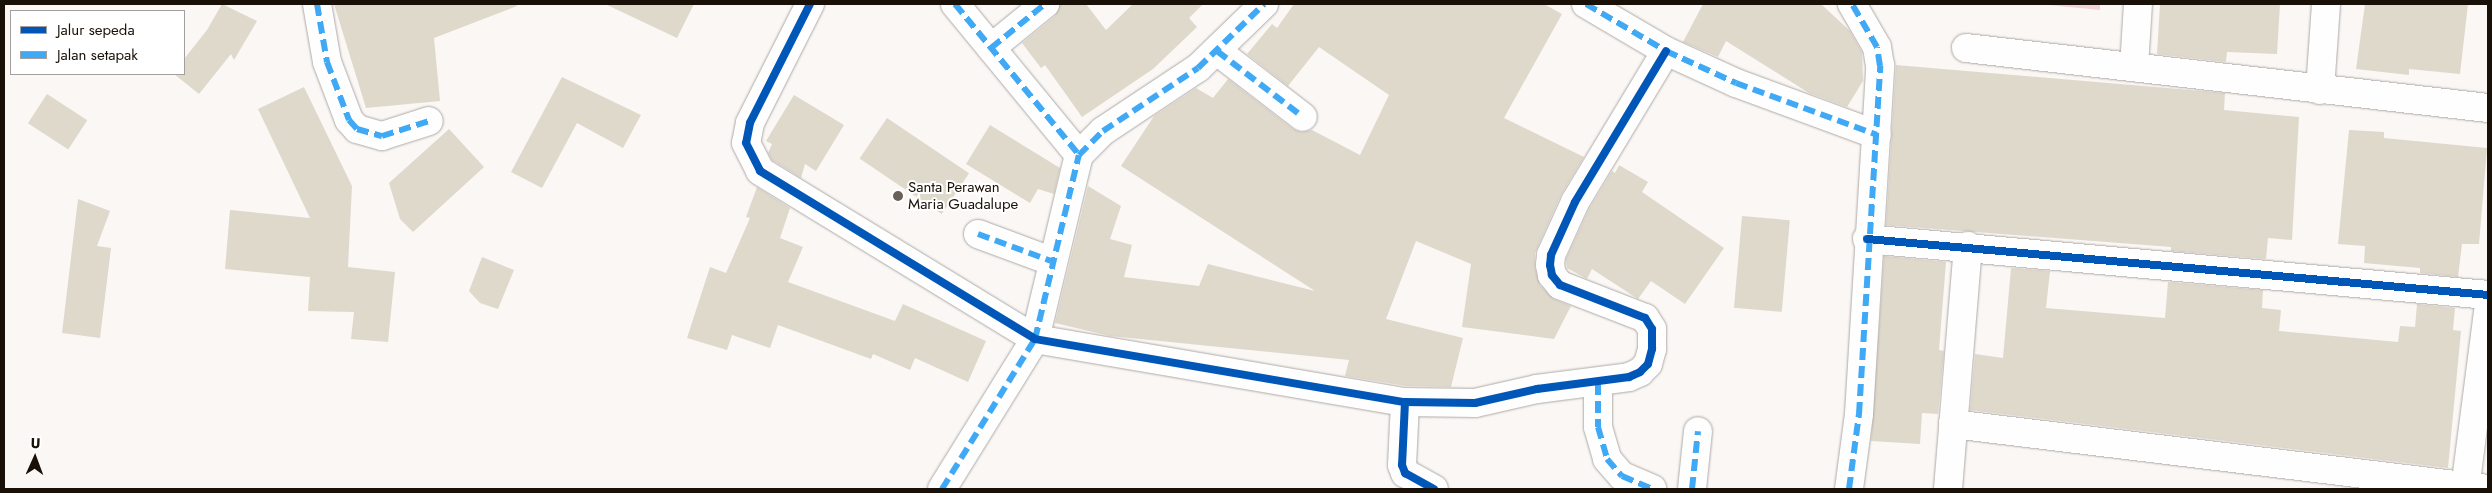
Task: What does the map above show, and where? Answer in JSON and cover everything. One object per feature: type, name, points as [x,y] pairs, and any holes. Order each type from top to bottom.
[{"type":"street","points":[[317,4],[328,62],[349,120],[357,129],[382,136],[428,121]]},
{"type":"street","points":[[810,4],[750,123],[746,143],[760,171],[1035,339],[1405,402],[1474,403],[1537,389],[1598,383],[1640,372],[1648,364],[1652,349],[1652,329],[1645,318],[1560,285],[1552,275],[1551,255],[1575,202],[1666,51]]},
{"type":"street","points":[[955,4],[1079,155]]},
{"type":"street","points":[[991,48],[1045,4]]},
{"type":"street","points":[[942,489],[1035,339],[1051,261],[1079,155],[1103,131],[1198,68],[1264,4]]},
{"type":"street","points":[[1586,4],[1666,51],[1736,83],[1877,135]]},
{"type":"street","points":[[1849,489],[1859,414],[1867,240],[1877,135],[1880,66],[1877,46],[1852,4]]},
{"type":"street","points":[[2134,67],[2138,4]]},
{"type":"street","points":[[2320,90],[2326,4]]},
{"type":"street","points":[[1966,48],[2488,108]]},
{"type":"street","points":[[1217,50],[1303,117]]},
{"type":"street","points":[[978,234],[1051,261]]},
{"type":"street","points":[[1867,240],[1968,246],[2488,295]]},
{"type":"street","points":[[1948,489],[1968,246]]},
{"type":"street","points":[[1953,424],[2473,488],[2488,311]]},
{"type":"street","points":[[1598,383],[1598,427],[1607,459],[1622,476],[1652,489]]},
{"type":"street","points":[[1405,402],[1402,465],[1405,473],[1434,489]]},
{"type":"street","points":[[1692,489],[1698,431]]},
{"type":"shaded area","points":[[2038,4],[2100,4],[2100,10]]},
{"type":"building","points":[[222,4],[257,21],[234,60],[231,54],[199,94],[175,75],[185,75],[185,58],[207,30]]},
{"type":"building","points":[[334,4],[516,4],[517,6],[434,38],[440,101],[366,108]]},
{"type":"building","points":[[605,4],[694,4],[677,38]]},
{"type":"building","points":[[1060,4],[1086,4],[1106,30],[1133,4],[1203,4],[1189,18],[1197,27],[1153,69],[1082,117],[1045,65],[1041,68],[1022,43],[1055,16]]},
{"type":"building","points":[[1294,4],[1544,4],[1562,14],[1504,118],[1584,157],[1561,195],[1535,253],[1535,268],[1540,285],[1554,299],[1571,306],[1554,339],[1462,327],[1471,264],[1416,241],[1386,319],[1463,338],[1451,387],[1406,386],[1345,376],[1349,360],[1110,336],[1055,323],[1088,186],[1121,206],[1110,239],[1132,245],[1124,277],[1199,286],[1208,264],[1315,291],[1121,166],[1154,116],[1196,88],[1213,98],[1228,79],[1293,129],[1301,132],[1312,130],[1360,155],[1389,95],[1319,47],[1288,86],[1247,54],[1272,24],[1277,28]]},
{"type":"building","points":[[1703,4],[1821,4],[1850,31],[1862,52],[1863,81],[1847,107],[1809,93],[1726,41],[1718,57],[1683,42]]},
{"type":"building","points":[[2160,4],[2280,4],[2277,54],[2227,52],[2226,62],[2157,54]]},
{"type":"building","points":[[2365,4],[2468,4],[2460,74],[2409,69],[2409,75],[2356,69]]},
{"type":"building","points":[[1896,65],[2225,93],[2224,110],[2299,117],[2292,240],[2268,238],[2266,259],[2171,251],[2171,247],[1886,225]]},
{"type":"building","points":[[562,77],[641,115],[623,148],[577,123],[542,188],[511,172]]},
{"type":"building","points":[[304,87],[352,186],[348,267],[395,272],[388,342],[351,339],[354,312],[308,311],[310,277],[225,269],[230,210],[310,218],[258,109]]},
{"type":"building","points":[[47,94],[87,120],[68,149],[28,123]]},
{"type":"building","points":[[794,95],[844,125],[816,171],[805,164],[801,178],[772,160],[768,153],[772,144],[766,141]]},
{"type":"building","points":[[887,118],[969,173],[942,214],[860,159]]},
{"type":"building","points":[[990,125],[1060,168],[1054,194],[1038,189],[1030,203],[966,164]]},
{"type":"building","points":[[449,129],[484,167],[413,232],[400,219],[389,183]]},
{"type":"building","points":[[2349,130],[2384,132],[2384,138],[2487,148],[2479,244],[2462,244],[2458,277],[2420,273],[2420,268],[2364,263],[2365,246],[2338,244]]},
{"type":"building","points":[[1619,165],[1648,182],[1642,192],[1724,248],[1685,304],[1651,281],[1638,299],[1592,269],[1587,279],[1567,268],[1566,259],[1589,209],[1612,171],[1615,173]]},
{"type":"building","points":[[757,187],[790,208],[780,238],[803,247],[788,282],[895,321],[903,304],[986,341],[968,382],[915,358],[910,370],[873,354],[871,359],[778,325],[770,348],[732,335],[727,350],[687,338],[710,267],[726,273],[750,218],[746,217]]},
{"type":"building","points":[[78,199],[110,211],[97,246],[111,248],[100,338],[62,333]]},
{"type":"building","points":[[1742,216],[1790,220],[1782,312],[1734,308]]},
{"type":"building","points":[[1884,256],[1946,262],[1939,350],[1944,351],[1938,414],[1922,413],[1920,444],[1871,441]]},
{"type":"building","points":[[482,257],[514,270],[498,309],[480,303],[469,291]]},
{"type":"building","points":[[2011,268],[2050,271],[2046,308],[2165,318],[2168,282],[2263,290],[2262,308],[2281,310],[2279,331],[2398,342],[2400,326],[2415,327],[2417,304],[2455,308],[2453,330],[2461,331],[2448,468],[1970,410],[1975,354],[2003,358]]},
{"type":"marked path","points":[[317,4],[327,62],[349,120],[357,129],[382,136],[429,121]]},
{"type":"marked path","points":[[955,4],[1079,155]]},
{"type":"marked path","points":[[991,48],[1045,4]]},
{"type":"marked path","points":[[942,489],[1035,339],[1079,155],[1103,131],[1198,68],[1264,4]]},
{"type":"marked path","points":[[1586,4],[1666,51],[1736,83],[1877,135]]},
{"type":"marked path","points":[[1849,489],[1859,414],[1880,66],[1877,47],[1852,4]]},
{"type":"marked path","points":[[1217,51],[1303,117]]},
{"type":"marked path","points":[[978,234],[1051,261]]},
{"type":"marked path","points":[[1598,383],[1598,427],[1607,459],[1622,476],[1652,489]]},
{"type":"marked path","points":[[1692,489],[1698,431]]},
{"type":"cycle path","points":[[810,4],[750,123],[746,143],[760,171],[1035,339],[1405,402],[1402,465],[1405,473],[1434,489]]},
{"type":"cycle path","points":[[1405,402],[1475,403],[1537,389],[1629,377],[1640,372],[1648,364],[1652,349],[1652,329],[1645,318],[1560,285],[1552,275],[1550,265],[1551,255],[1575,202],[1666,51]]},
{"type":"cycle path","points":[[1867,239],[2488,295]]},
{"type":"place","name":"Santa Perawan Maria Guadalupe","points":[[898,196]]}]
